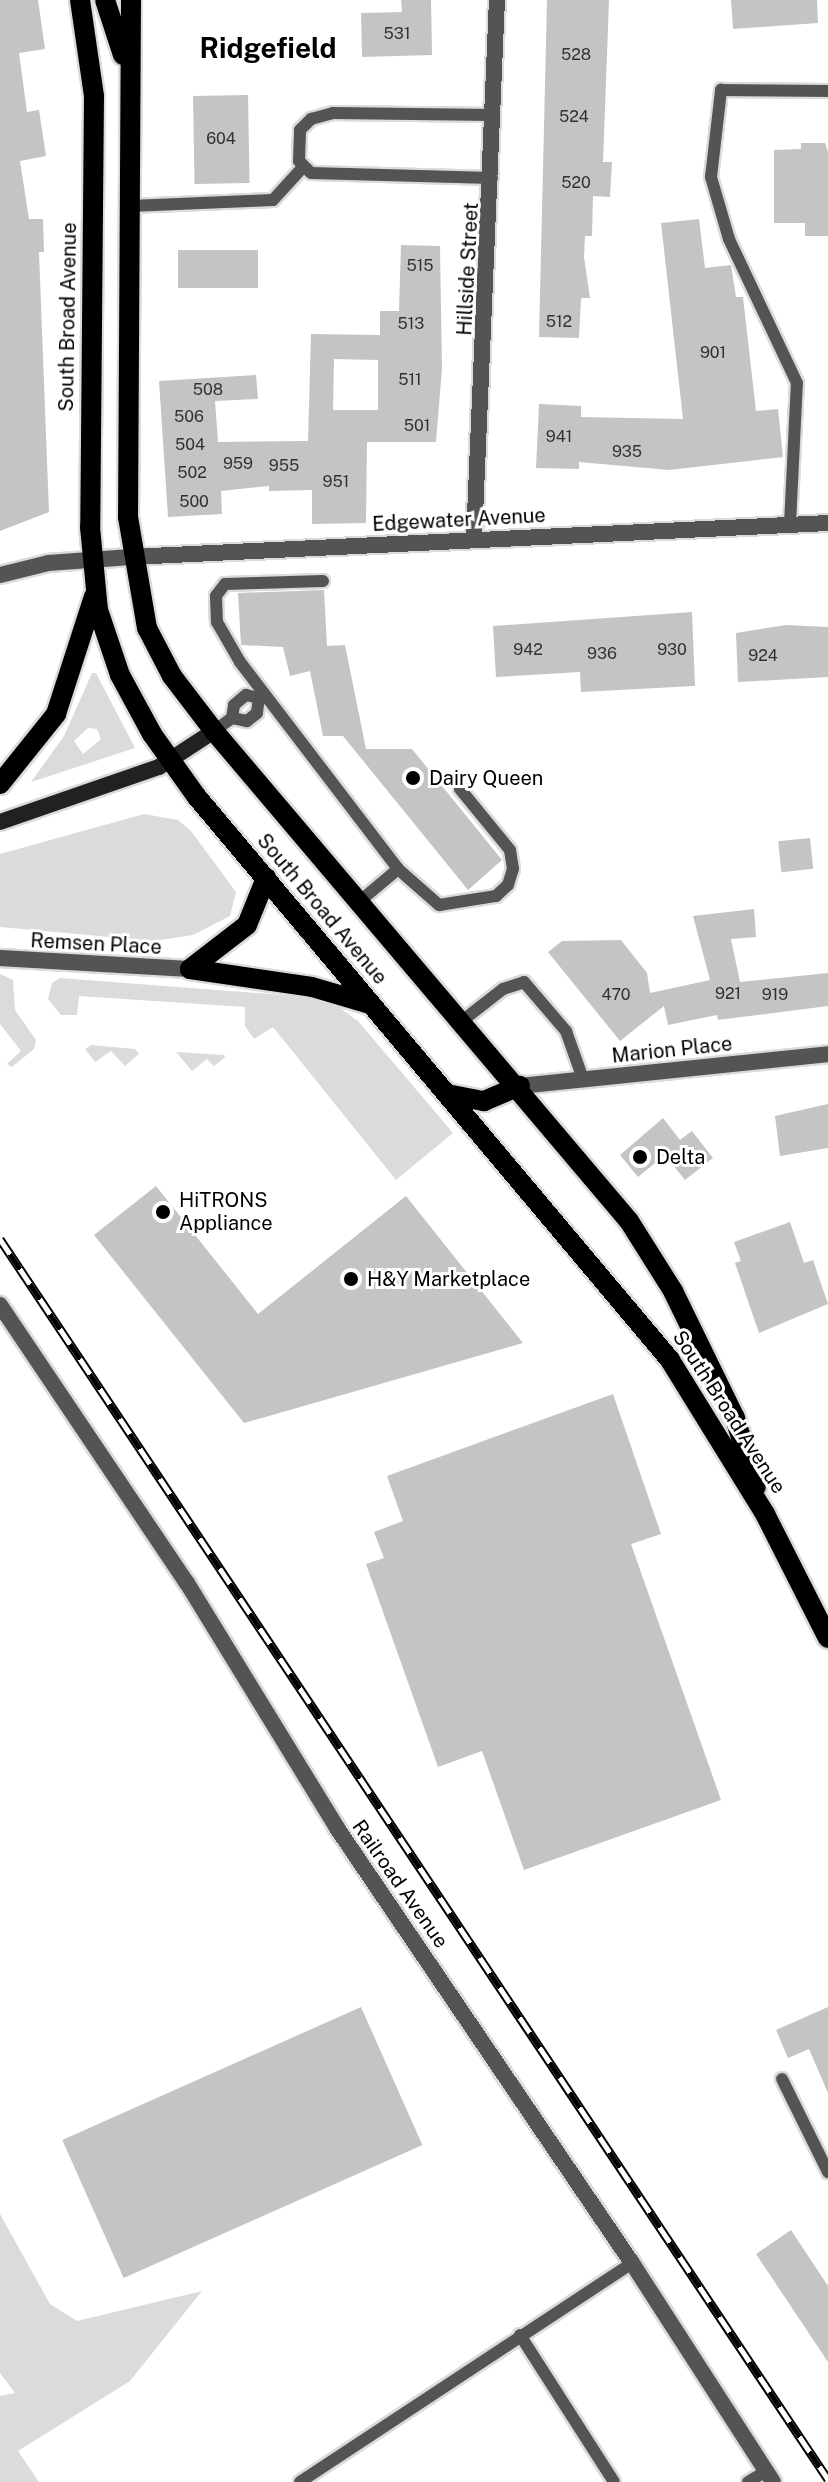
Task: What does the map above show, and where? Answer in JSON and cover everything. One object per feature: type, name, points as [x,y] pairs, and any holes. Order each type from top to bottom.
[{"type":"main road","name":"South Broad Avenue","points":[[80,0],[94,96],[92,560],[95,592],[120,675],[170,762],[653,1338],[765,1514]]},
{"type":"main road","points":[[105,0],[129,87]]},
{"type":"main road","points":[[129,87],[131,0]]},
{"type":"main road","name":"South Broad Avenue","points":[[129,87],[131,557],[147,628],[172,676],[214,731],[520,1086],[629,1221],[673,1291],[735,1418],[765,1514]]},
{"type":"main road","points":[[0,784],[56,714],[95,592]]},
{"type":"main road","points":[[0,822],[170,762],[214,731]]},
{"type":"main road","points":[[190,969],[247,925],[266,878]]},
{"type":"main road","points":[[190,969],[312,987],[370,1004]]},
{"type":"main road","points":[[447,1094],[484,1101],[520,1086]]},
{"type":"main road","points":[[765,1514],[826,1631]]},
{"type":"street","name":"Hillside Street","points":[[474,539],[492,178],[497,0]]},
{"type":"street","name":"Edgewater Avenue","points":[[0,575],[131,557],[828,523]]},
{"type":"street","name":"Remsen Place","points":[[0,958],[190,969]]},
{"type":"street","name":"Marion Place","points":[[520,1086],[828,1054]]},
{"type":"street","name":"Railroad Avenue","points":[[0,1305],[187,1583],[337,1828],[632,2263],[769,2476]]},
{"type":"lane","points":[[790,524],[797,383],[729,239],[711,177],[721,90],[828,91]]},
{"type":"lane","points":[[130,206],[263,202],[281,195],[300,173],[300,130],[321,114],[494,115]]},
{"type":"lane","points":[[300,173],[492,178]]},
{"type":"lane","points":[[323,581],[225,584],[216,596],[217,622],[227,645],[262,696],[398,869],[439,905],[496,896],[508,885],[510,850],[460,789]]},
{"type":"lane","points":[[214,731],[232,718],[234,705],[246,695],[262,696]]},
{"type":"lane","points":[[232,718],[247,721],[257,713],[262,696]]},
{"type":"lane","points":[[360,901],[398,869]]},
{"type":"lane","points":[[462,1021],[503,989],[524,982],[566,1031],[583,1079]]},
{"type":"lane","points":[[782,2079],[828,2172]]},
{"type":"lane","points":[[300,2482],[632,2263]]},
{"type":"lane","points":[[520,2335],[614,2482]]},
{"type":"lane","points":[[748,2482],[769,2476]]},
{"type":"shaded area","points":[[92,673],[96,673],[135,748],[31,782],[64,736]],"holes":[[[88,728],[97,729],[101,739],[83,754],[74,741]]]},
{"type":"shaded area","points":[[144,814],[178,820],[191,831],[236,892],[230,916],[193,935],[154,941],[0,927],[0,854]]},
{"type":"shaded area","points":[[0,974],[13,980],[15,1010],[36,1040],[34,1049],[12,1067],[7,1064],[21,1051],[0,1024]]},
{"type":"shaded area","points":[[60,978],[309,997],[334,1004],[358,1021],[453,1133],[396,1180],[273,1027],[254,1039],[245,1026],[245,1007],[79,996],[77,1015],[61,1015],[48,999],[52,983]]},
{"type":"shaded area","points":[[91,1045],[135,1049],[139,1054],[125,1066],[111,1051],[95,1062],[85,1049]]},
{"type":"shaded area","points":[[176,1052],[225,1057],[214,1066],[207,1059],[192,1071]]},
{"type":"shaded area","points":[[0,2214],[50,2304],[77,2321],[202,2291],[130,2381],[18,2451],[39,2482],[0,2482],[0,2396],[15,2393],[0,2373]]},
{"type":"building","points":[[0,0],[38,0],[45,49],[19,53],[27,112],[39,110],[46,156],[20,161],[29,219],[43,219],[44,252],[39,252],[49,512],[0,531]]},
{"type":"building","points":[[401,0],[431,0],[432,55],[362,57],[361,13],[402,12]]},
{"type":"building","points":[[547,0],[609,0],[603,162],[612,162],[610,197],[593,196],[592,236],[585,236],[584,257],[590,298],[581,298],[579,338],[539,337]]},
{"type":"building","points":[[731,0],[817,0],[818,23],[733,29]]},
{"type":"building","points":[[248,95],[250,183],[195,184],[193,96]]},
{"type":"building","points":[[801,143],[825,143],[828,152],[828,236],[805,236],[805,223],[774,223],[774,150],[801,149]]},
{"type":"building","points":[[699,219],[705,268],[731,265],[736,297],[743,297],[756,411],[778,409],[783,457],[669,470],[579,462],[579,469],[536,468],[539,404],[581,406],[581,417],[683,419],[661,223]]},
{"type":"building","points":[[401,245],[440,246],[442,368],[436,442],[367,442],[366,523],[312,524],[312,490],[269,491],[269,486],[221,491],[222,514],[168,517],[159,381],[256,375],[258,399],[215,401],[218,442],[308,441],[311,334],[380,335],[380,311],[399,311]],"holes":[[[334,359],[378,360],[378,410],[333,410]]]},
{"type":"building","points":[[178,250],[258,250],[258,288],[178,288]]},
{"type":"building","points":[[324,590],[327,646],[345,645],[366,749],[412,749],[502,860],[468,890],[343,736],[323,736],[310,671],[290,676],[283,647],[241,645],[238,593]]},
{"type":"building","points":[[692,612],[695,686],[581,692],[580,672],[496,677],[493,626]]},
{"type":"building","points":[[786,625],[828,627],[828,677],[738,682],[736,633]]},
{"type":"building","points":[[810,838],[813,869],[781,872],[778,841]]},
{"type":"building","points":[[754,909],[756,937],[731,939],[740,982],[828,973],[828,1006],[718,1020],[717,1015],[668,1025],[664,1006],[620,1041],[548,952],[562,941],[621,940],[647,973],[650,993],[710,980],[693,916]]},
{"type":"building","points":[[828,1104],[828,1148],[780,1156],[775,1116]]},
{"type":"building","points":[[663,1118],[680,1140],[692,1131],[713,1158],[685,1180],[665,1155],[638,1177],[620,1155]]},
{"type":"building","points":[[156,1186],[258,1314],[406,1196],[523,1343],[244,1423],[94,1235]]},
{"type":"building","points":[[790,1222],[804,1263],[813,1260],[828,1304],[759,1333],[735,1263],[741,1261],[734,1242]]},
{"type":"building","points":[[613,1394],[661,1534],[631,1544],[721,1800],[524,1870],[482,1751],[438,1767],[366,1564],[384,1558],[374,1532],[403,1521],[387,1476]]},
{"type":"building","points":[[361,2007],[422,2145],[124,2278],[62,2140]]},
{"type":"building","points":[[828,2007],[828,2093],[809,2049],[788,2058],[776,2030]]},
{"type":"building","points":[[791,2230],[828,2286],[828,2362],[756,2254]]},
{"type":"railway","points":[[0,1239],[828,2479]]},
{"type":"place","name":"Dairy Queen","points":[[413,778]]},
{"type":"place","name":"Delta","points":[[640,1157]]},
{"type":"place","name":"HiTRONS Appliance","points":[[163,1212]]},
{"type":"place","name":"H&Y Marketplace","points":[[351,1279]]},
{"type":"district","name":"Ridgefield","points":[[268,48]]}]
